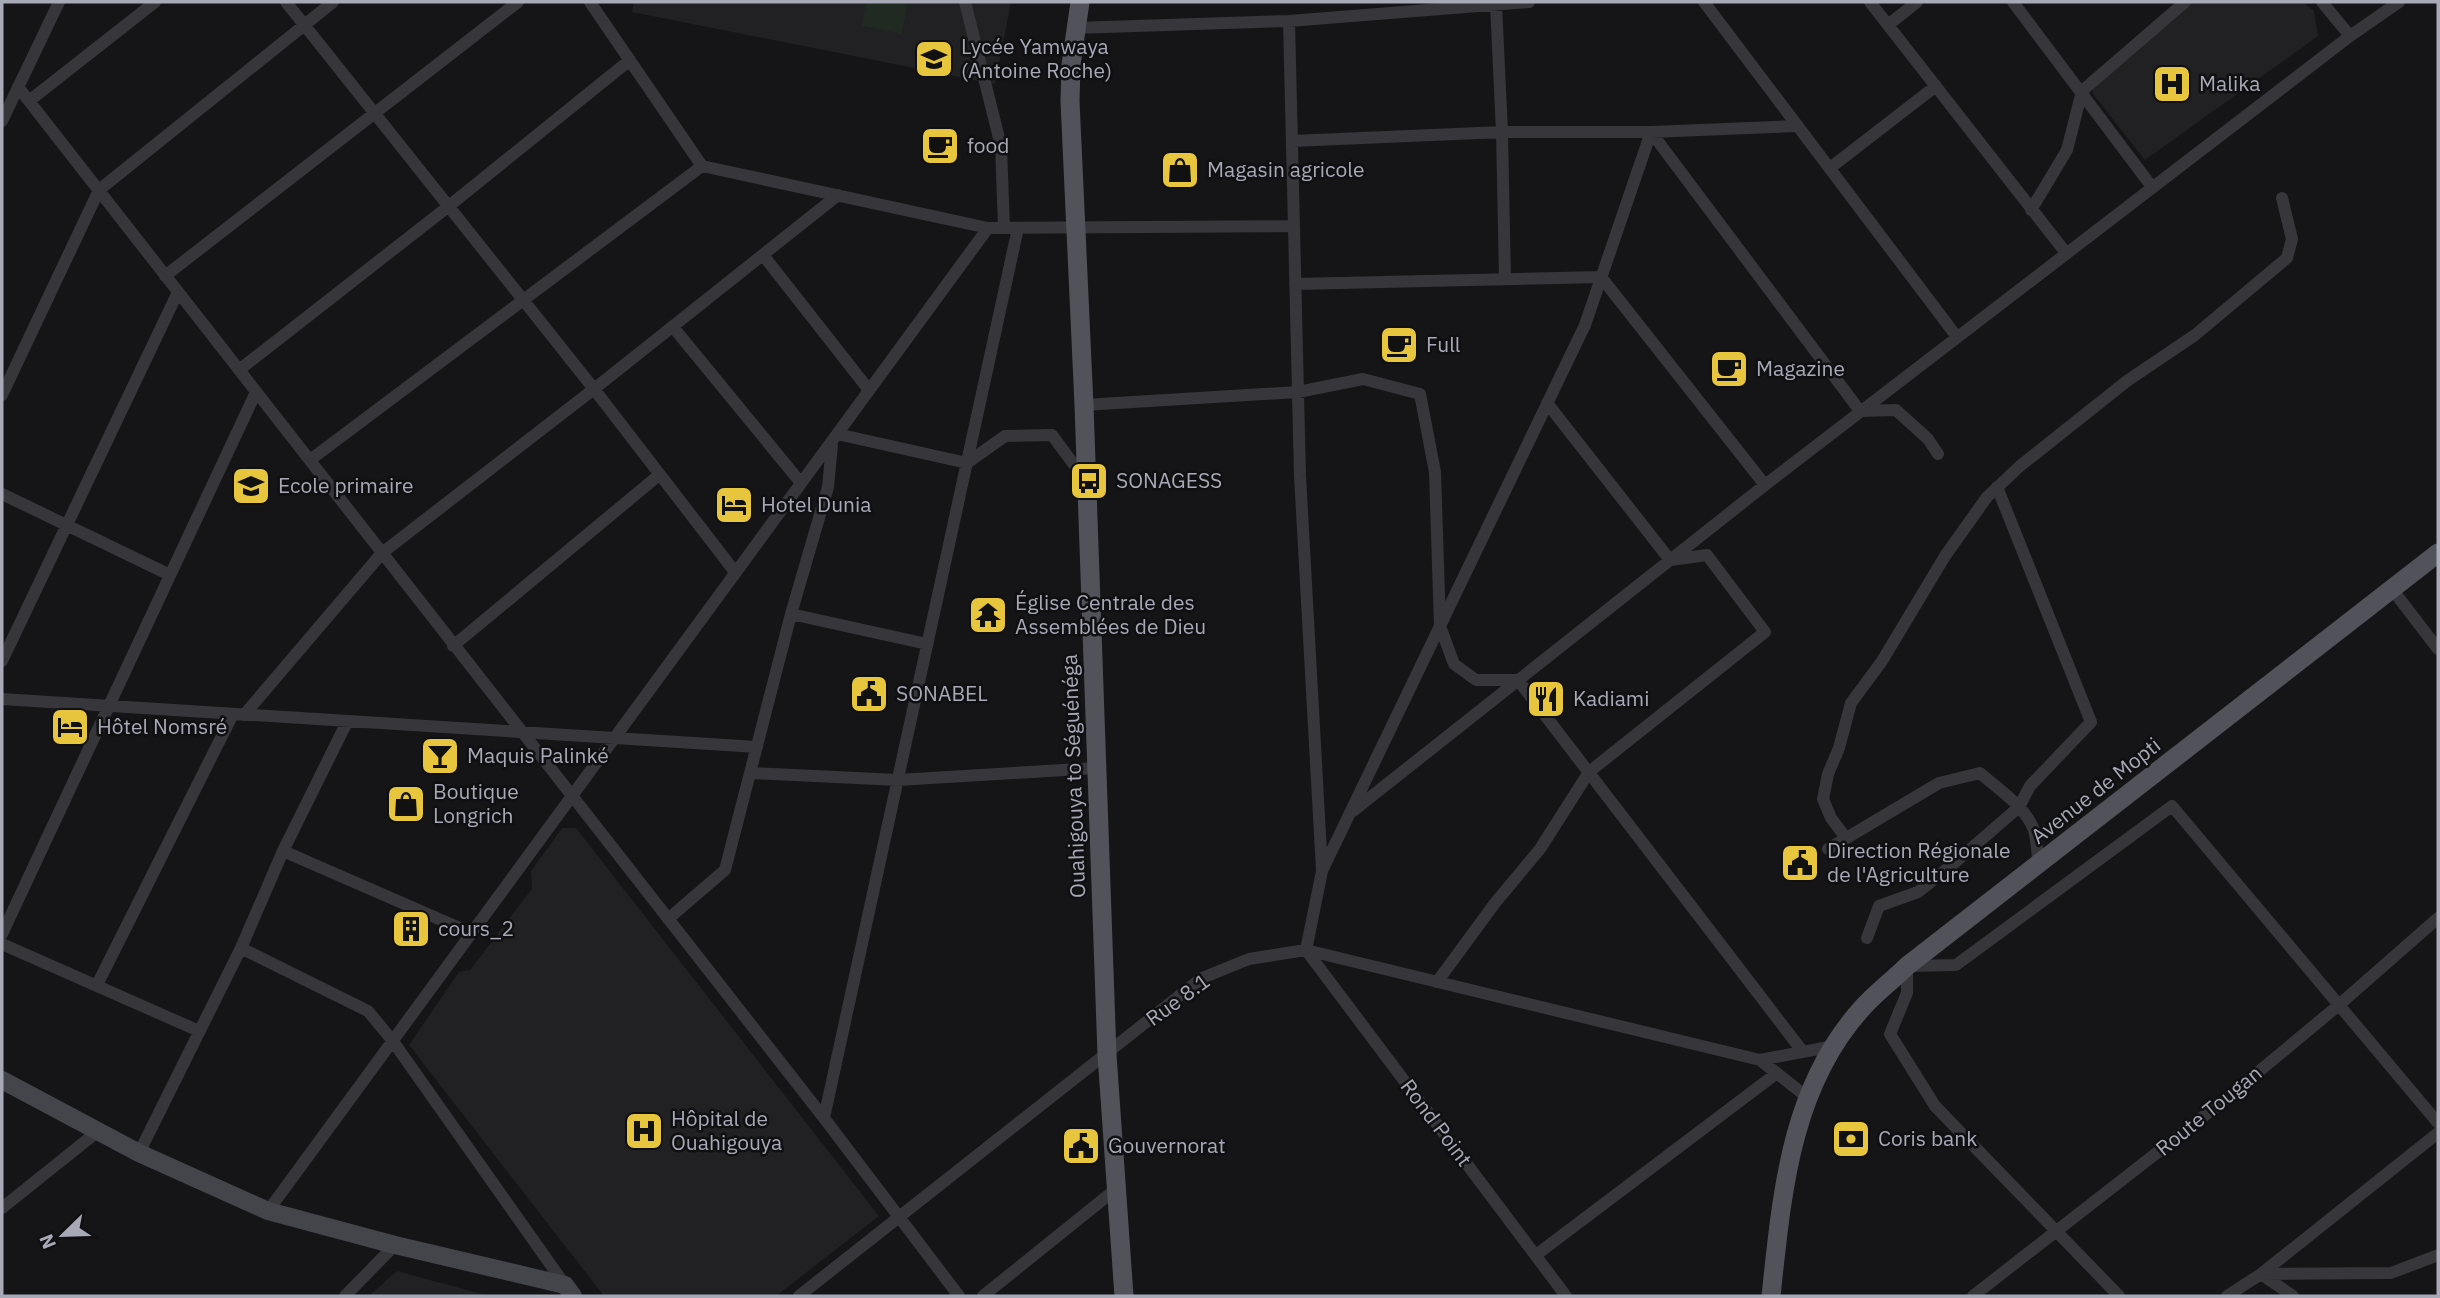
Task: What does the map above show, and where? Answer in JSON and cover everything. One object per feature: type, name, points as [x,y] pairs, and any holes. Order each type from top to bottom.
[{"type":"main road","name":"Ouahigouya to Séguénéga","points":[[1080,2],[1075,28],[1070,102],[1084,405],[1107,1055],[1116,1189],[1127,1291]]},
{"type":"main road","name":"Avenue de Mopti","points":[[1771,1296],[1786,1175],[1807,1097],[1834,1046],[1863,1007],[1907,966],[2438,553]]},
{"type":"main road","points":[[2,1081],[139,1153],[268,1211],[569,1291]]},
{"type":"street","points":[[2,121],[59,2]]},
{"type":"street","points":[[29,102],[155,2]]},
{"type":"street","points":[[286,2],[736,572]]},
{"type":"street","points":[[2,395],[99,190],[333,2]]},
{"type":"street","points":[[166,276],[518,2]]},
{"type":"street","points":[[590,2],[702,166],[988,228],[1294,226]]},
{"type":"street","points":[[965,2],[1001,146],[1004,228]]},
{"type":"street","points":[[1075,28],[1289,21],[1375,8],[1529,2]]},
{"type":"street","points":[[1704,2],[1957,337]]},
{"type":"street","points":[[1870,2],[2066,253]]},
{"type":"street","points":[[1888,24],[1917,2]]},
{"type":"street","points":[[2013,2],[2152,187]]},
{"type":"street","points":[[2160,2],[2169,14]]},
{"type":"street","points":[[2031,210],[2067,150],[2082,91],[2185,2]]},
{"type":"street","points":[[2322,2],[2350,36]]},
{"type":"street","points":[[1350,813],[1860,411],[2350,36],[2399,2]]},
{"type":"street","points":[[1496,4],[1505,279]]},
{"type":"street","points":[[1289,21],[1306,607],[1322,871]]},
{"type":"street","points":[[239,370],[630,60]]},
{"type":"street","points":[[1830,168],[1936,86]]},
{"type":"street","points":[[18,88],[570,797],[824,1118],[959,1296]]},
{"type":"street","points":[[1292,141],[1502,132],[1651,132],[1798,125]]},
{"type":"street","points":[[1306,950],[1322,871],[1585,325],[1651,132]]},
{"type":"street","points":[[1651,132],[1860,411]]},
{"type":"street","points":[[310,460],[702,166]]},
{"type":"street","points":[[97,985],[238,714],[382,553],[838,195]]},
{"type":"street","points":[[1846,838],[1831,818],[1823,799],[1828,774],[1852,703],[1882,661],[1945,556],[1997,487],[2127,381],[2205,327],[2287,258],[2292,239],[2282,198]]},
{"type":"street","points":[[268,1211],[988,228]]},
{"type":"street","points":[[824,1118],[1018,228]]},
{"type":"street","points":[[763,256],[869,390]]},
{"type":"street","points":[[1295,284],[1601,278]]},
{"type":"street","points":[[1601,278],[1765,485]]},
{"type":"street","points":[[2,661],[178,292]]},
{"type":"street","points":[[673,327],[801,483]]},
{"type":"street","points":[[1084,405],[1298,392],[1363,379],[1420,394],[1435,472],[1440,625],[1454,664],[1476,680],[1518,680]]},
{"type":"street","points":[[2,934],[256,392]]},
{"type":"street","points":[[1547,403],[1670,560]]},
{"type":"street","points":[[1860,411],[1896,410],[1928,439],[1938,454]]},
{"type":"street","points":[[834,439],[967,463],[1006,436],[1052,435],[1086,481]]},
{"type":"street","points":[[668,919],[725,870],[791,614],[828,487],[834,439]]},
{"type":"street","points":[[453,646],[659,475]]},
{"type":"street","points":[[1867,938],[1879,906],[1918,892],[2019,807],[2030,786],[2091,722],[1997,487]]},
{"type":"street","points":[[2,494],[170,575]]},
{"type":"street","points":[[1437,982],[1495,903],[1540,849],[1588,772],[1765,632],[1707,555],[1670,560]]},
{"type":"street","points":[[2392,589],[2438,649]]},
{"type":"street","points":[[791,614],[927,644]]},
{"type":"street","points":[[1518,680],[1803,1052]]},
{"type":"street","points":[[2,699],[757,747]]},
{"type":"street","points":[[139,1153],[241,948],[283,851],[346,722]]},
{"type":"street","points":[[751,773],[898,780],[1097,768]]},
{"type":"street","points":[[1828,849],[1939,783],[1980,774],[2019,807],[2029,820],[2035,833],[2039,864]]},
{"type":"street","points":[[2119,1296],[1936,1106],[1890,1034],[1907,993],[1907,966],[1956,965],[2172,806],[2438,1123]]},
{"type":"street","points":[[283,851],[471,933]]},
{"type":"street","name":"Route Tougan","points":[[1973,1296],[2222,1102],[2438,918]]},
{"type":"street","points":[[2,944],[199,1031]]},
{"type":"street","points":[[241,948],[368,1011],[392,1040],[569,1291]]},
{"type":"street","name":"Rue 8.1","points":[[799,1296],[1202,978],[1249,960],[1306,950],[1760,1060],[1807,1097]]},
{"type":"street","name":"Rond Point","points":[[1306,950],[1566,1296]]},
{"type":"street","name":"Rue 8.1","points":[[1760,1060],[1834,1046]]},
{"type":"street","points":[[1536,1255],[1777,1073]]},
{"type":"street","points":[[2,1208],[97,1132]]},
{"type":"street","points":[[2227,1296],[2261,1274],[2438,1133]]},
{"type":"street","points":[[983,1296],[1116,1189]]},
{"type":"street","points":[[345,1296],[395,1245]]},
{"type":"street","points":[[2261,1274],[2391,1273],[2438,1255]]},
{"type":"street","points":[[2261,1274],[2293,1296]]},
{"type":"shaded area","name":"Lycée Yamwaya (Antoine Roche)","points":[[634,2],[867,2],[863,26],[902,33],[908,2],[1011,2],[995,84],[632,12]]},
{"type":"shaded area","points":[[867,2],[908,2],[902,34],[862,26]]},
{"type":"shaded area","name":"Malika","points":[[2193,2],[2303,2],[2314,11],[2318,36],[2145,160],[2093,94],[2093,74]]},
{"type":"shaded area","name":"Hôpital de Ouahigouya","points":[[562,828],[576,828],[879,1216],[776,1296],[604,1296],[409,1045],[459,972],[470,970],[532,889],[531,871]]},
{"type":"shaded area","points":[[397,1271],[489,1296],[369,1296]]},
{"type":"place","name":"Lycée Yamwaya (Antoine Roche)","points":[[934,59]]},
{"type":"place","name":"Malika","points":[[2172,84]]},
{"type":"place","name":"food","points":[[940,146]]},
{"type":"place","name":"Magasin agricole","points":[[1180,170]]},
{"type":"place","name":"Full","points":[[1399,345]]},
{"type":"place","name":"Magazine","points":[[1729,369]]},
{"type":"place","name":"SONAGESS","points":[[1089,481]]},
{"type":"place","name":"Ecole primaire","points":[[251,486]]},
{"type":"place","name":"Hotel Dunia","points":[[734,505]]},
{"type":"place","name":"Église Centrale des Assemblées de Dieu","points":[[988,615]]},
{"type":"place","name":"SONABEL","points":[[869,694]]},
{"type":"place","name":"Kadiami","points":[[1546,699]]},
{"type":"place","name":"Hôtel Nomsré","points":[[70,727]]},
{"type":"place","name":"Maquis Palinké","points":[[440,756]]},
{"type":"place","name":"Boutique Longrich","points":[[406,804]]},
{"type":"place","name":"Direction Régionale de l'Agriculture","points":[[1800,863]]},
{"type":"place","name":"cours_2","points":[[411,929]]},
{"type":"place","name":"Hôpital de Ouahigouya","points":[[644,1131]]},
{"type":"place","name":"Coris bank","points":[[1851,1139]]},
{"type":"place","name":"Gouvernorat","points":[[1081,1146]]}]
